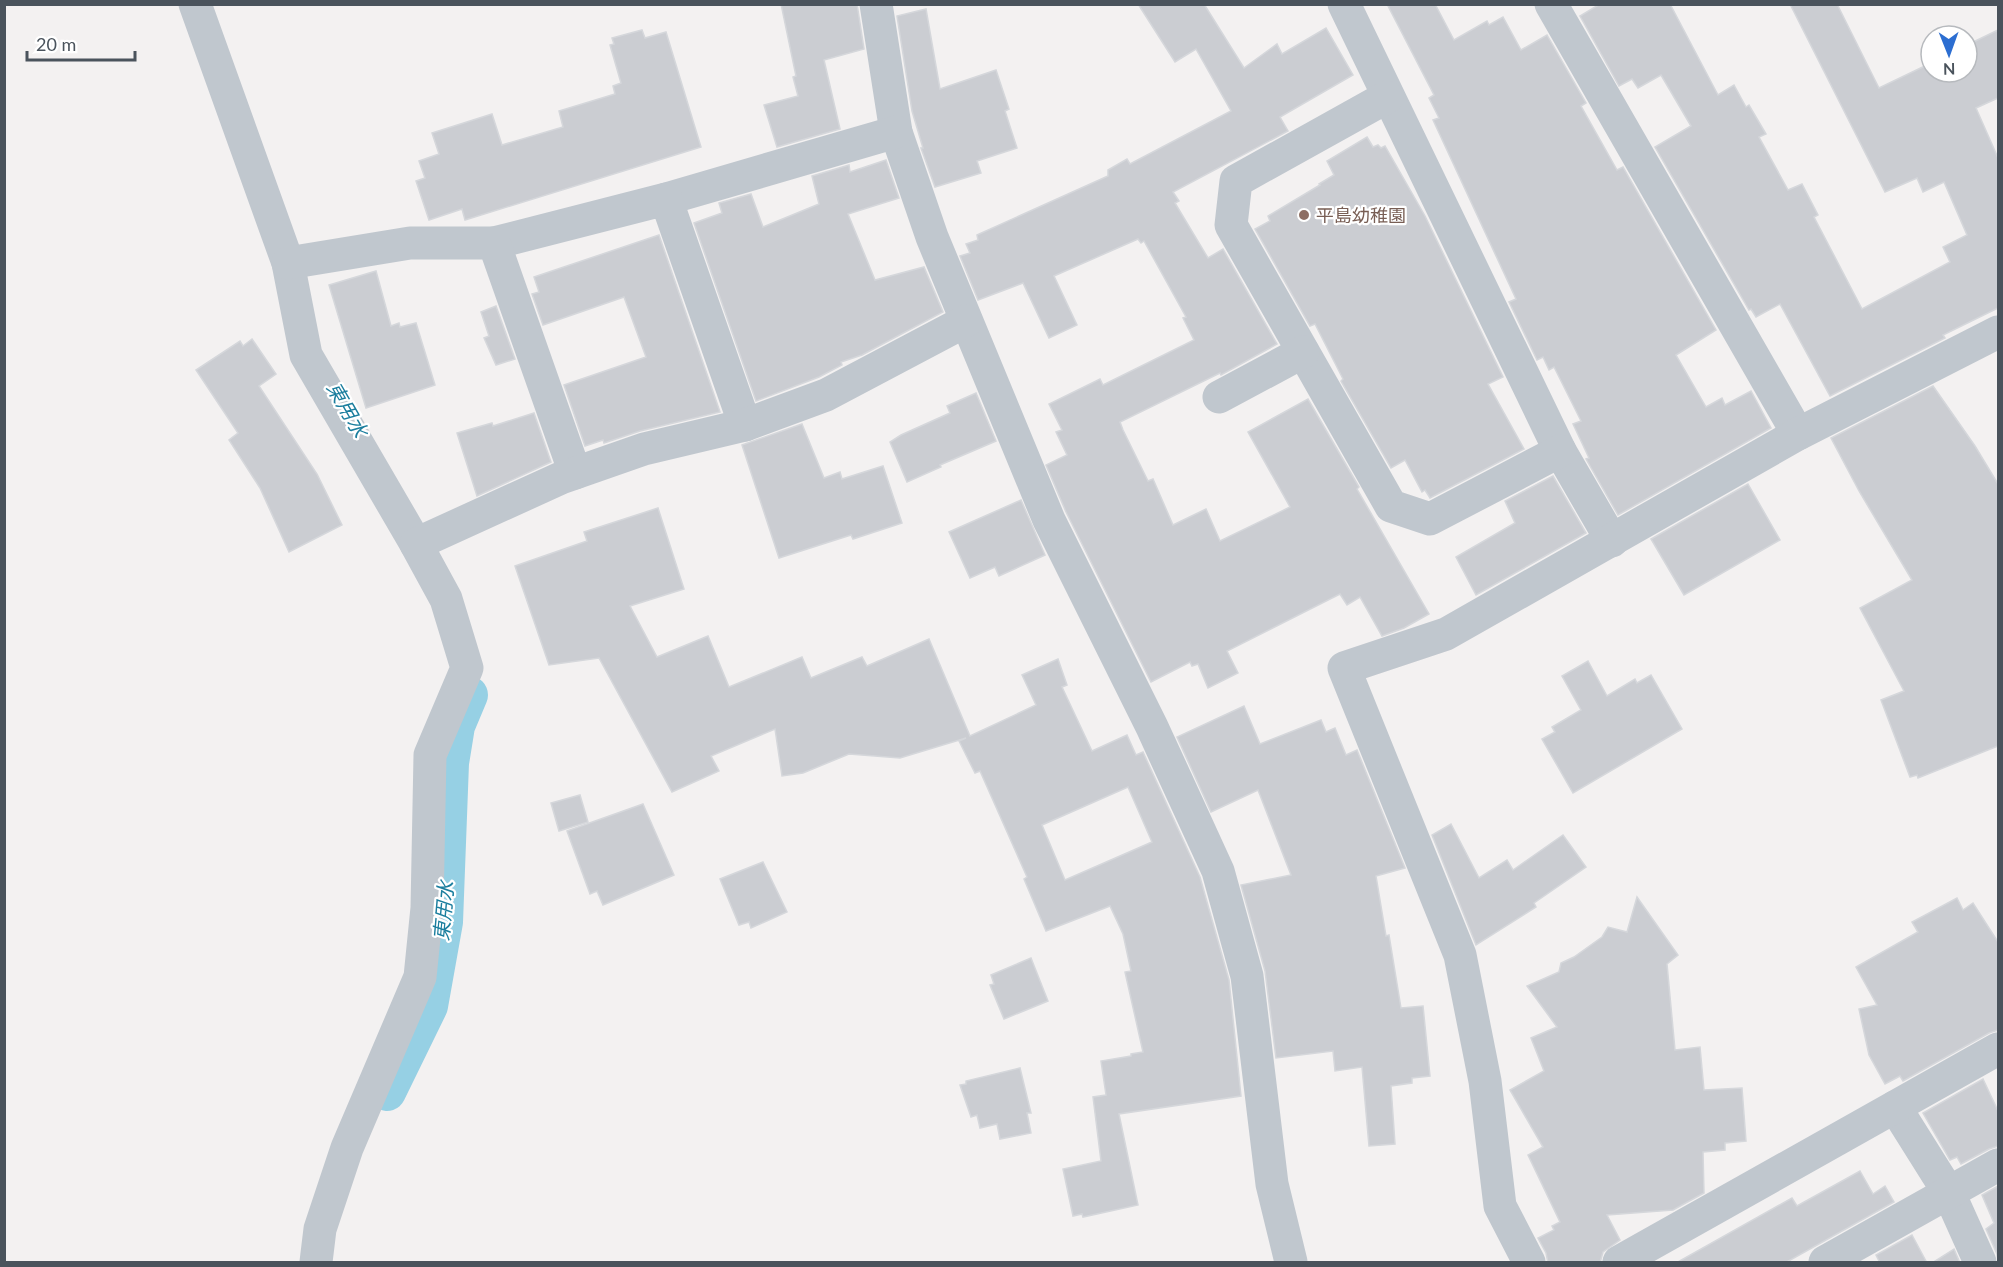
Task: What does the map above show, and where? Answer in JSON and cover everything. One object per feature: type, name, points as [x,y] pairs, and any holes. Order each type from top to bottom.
[{"type":"street","points":[[195,4],[288,263],[306,355],[446,599],[467,668],[430,755],[427,908],[420,977],[347,1148],[320,1229],[316,1263]]},
{"type":"street","points":[[876,4],[896,132],[932,237],[1049,520],[1152,727],[1218,870],[1247,976],[1272,1184],[1291,1263]]},
{"type":"street","points":[[1344,4],[1560,451],[1612,541]]},
{"type":"street","points":[[1551,4],[1798,434]]},
{"type":"street","points":[[1387,97],[1236,181],[1231,225],[1391,506],[1430,519],[1560,451]]},
{"type":"street","points":[[288,263],[410,243],[494,243],[666,199],[896,132]]},
{"type":"street","points":[[666,199],[745,425]]},
{"type":"street","points":[[494,243],[575,473]]},
{"type":"street","points":[[416,544],[561,478],[644,449],[745,425],[826,395],[966,321]]},
{"type":"street","points":[[1529,1263],[1500,1206],[1485,1081],[1460,955],[1344,668],[1446,634],[1798,434],[1998,332]]},
{"type":"street","points":[[1219,397],[1303,351]]},
{"type":"street","points":[[1619,1263],[1998,1049]]},
{"type":"street","points":[[1895,1107],[1949,1192],[1980,1263]]},
{"type":"street","points":[[1825,1263],[1998,1165]]},
{"type":"building","points":[[781,4],[857,4],[864,49],[824,60],[840,129],[777,147],[764,105],[798,96]]},
{"type":"building","points":[[1138,4],[1204,4],[1244,68],[1277,44],[1282,54],[1326,28],[1353,75],[1280,117],[1288,131],[1173,192],[1179,201],[1175,203],[1208,258],[1223,249],[1277,344],[1221,375],[1220,373],[1120,422],[1123,430],[1148,481],[1153,479],[1173,525],[1206,509],[1220,541],[1290,507],[1248,432],[1308,399],[1429,614],[1404,628],[1382,636],[1360,597],[1347,605],[1340,594],[1227,651],[1238,673],[1208,688],[1198,664],[1192,666],[1190,662],[1151,682],[1066,512],[1046,465],[1067,455],[1056,432],[1062,430],[1049,404],[1100,379],[1103,385],[1194,340],[1183,318],[1186,317],[1144,241],[1141,243],[1138,239],[1054,276],[1077,325],[1049,338],[1023,283],[978,300],[960,256],[970,253],[966,244],[978,240],[977,235],[1108,176],[1108,170],[1127,159],[1130,164],[1231,111],[1196,49],[1175,62]]},
{"type":"building","points":[[1387,4],[1435,4],[1454,40],[1487,21],[1489,25],[1503,17],[1521,50],[1547,35],[1586,103],[1581,106],[1617,170],[1623,167],[1716,330],[1676,355],[1706,407],[1722,398],[1725,405],[1751,391],[1771,428],[1618,515],[1586,459],[1589,458],[1573,424],[1581,421],[1554,367],[1549,370],[1543,357],[1537,360],[1509,302],[1516,299],[1433,120],[1439,118],[1429,98],[1434,95]]},
{"type":"building","points":[[1600,4],[1670,4],[1718,95],[1734,85],[1746,107],[1749,105],[1766,134],[1759,137],[1788,190],[1802,184],[1818,215],[1814,217],[1862,309],[1950,262],[1943,247],[1967,235],[1944,182],[1923,192],[1917,178],[1885,192],[1790,4],[1837,4],[1879,88],[1919,69],[1919,84],[1979,84],[1979,39],[1998,30],[1998,98],[1976,108],[1998,158],[1998,308],[1943,335],[1945,338],[1830,396],[1780,304],[1756,317],[1751,309],[1749,310],[1655,147],[1691,126],[1661,75],[1638,88],[1632,79],[1619,86],[1580,16]]},
{"type":"building","points":[[926,9],[940,89],[996,70],[1009,109],[1005,111],[1017,148],[977,161],[981,173],[935,187],[921,148],[923,148],[912,111],[897,16]]},
{"type":"building","points":[[642,30],[645,38],[666,32],[701,147],[465,220],[462,209],[429,220],[416,181],[425,178],[419,161],[439,154],[432,133],[492,114],[502,145],[563,127],[559,111],[615,94],[613,86],[621,83],[610,45],[614,44],[612,38]]},
{"type":"building","points":[[1367,137],[1373,147],[1385,146],[1425,216],[1503,377],[1488,384],[1524,449],[1430,498],[1425,490],[1422,492],[1405,460],[1391,468],[1341,381],[1343,379],[1315,324],[1310,326],[1255,229],[1270,221],[1268,216],[1334,175],[1327,161]]},
{"type":"building","points":[[886,160],[899,198],[848,214],[875,280],[924,267],[943,312],[862,355],[841,362],[842,365],[819,377],[756,401],[694,223],[722,213],[719,203],[751,194],[763,227],[819,204],[812,176],[849,165],[850,172]]},
{"type":"building","points":[[659,235],[720,412],[585,446],[564,385],[646,357],[624,297],[543,325],[532,294],[539,292],[534,277]]},
{"type":"building","points":[[376,271],[391,326],[399,323],[400,327],[416,323],[435,385],[366,408],[329,285]]},
{"type":"building","points":[[496,306],[515,359],[496,365],[484,338],[489,336],[481,312]]},
{"type":"building","points":[[252,339],[276,374],[259,386],[317,474],[342,525],[289,552],[260,488],[229,440],[238,433],[196,370],[240,341],[243,346]]},
{"type":"building","points":[[1933,386],[1975,446],[1998,484],[1998,746],[1918,778],[1917,775],[1910,777],[1881,700],[1904,691],[1860,608],[1912,580],[1859,491],[1831,438]]},
{"type":"building","points":[[976,393],[996,441],[907,482],[890,442],[950,413],[947,406]]},
{"type":"building","points":[[534,413],[551,462],[477,496],[457,433],[492,423],[493,426]]},
{"type":"building","points":[[802,424],[824,478],[840,472],[842,479],[883,466],[902,523],[853,539],[851,535],[779,558],[742,445]]},
{"type":"building","points":[[1553,476],[1586,533],[1476,595],[1456,557],[1515,523],[1505,501]]},
{"type":"building","points":[[1748,484],[1780,540],[1684,595],[1651,539]]},
{"type":"building","points":[[1021,500],[1045,555],[999,576],[995,567],[970,578],[949,532]]},
{"type":"building","points":[[658,508],[684,589],[630,606],[657,657],[708,636],[729,687],[802,657],[811,678],[862,657],[867,666],[929,639],[970,736],[1036,705],[1022,675],[1058,659],[1067,685],[1062,687],[1092,751],[1127,735],[1136,755],[1143,752],[1200,877],[1229,980],[1241,1096],[1119,1114],[1138,1205],[1083,1217],[1082,1214],[1073,1216],[1063,1169],[1101,1161],[1093,1097],[1106,1095],[1101,1061],[1143,1052],[1125,972],[1131,971],[1123,934],[1110,906],[1046,931],[1024,879],[1027,877],[980,771],[975,773],[959,741],[966,738],[900,758],[849,754],[803,773],[782,776],[775,729],[711,756],[719,771],[672,792],[599,658],[549,665],[515,566],[587,541],[584,532]],"holes":[[[1128,787],[1152,842],[1065,880],[1042,825]]]},
{"type":"building","points":[[1588,661],[1607,696],[1635,679],[1637,683],[1651,675],[1682,729],[1573,793],[1542,739],[1555,732],[1552,727],[1581,710],[1562,676]]},
{"type":"building","points":[[1244,706],[1260,744],[1321,720],[1326,732],[1335,728],[1346,755],[1357,750],[1405,868],[1376,876],[1401,1008],[1423,1006],[1430,1076],[1412,1078],[1412,1083],[1391,1086],[1395,1144],[1369,1146],[1362,1067],[1335,1071],[1333,1051],[1276,1058],[1265,971],[1241,885],[1291,875],[1258,790],[1211,812],[1177,737]]},
{"type":"building","points":[[580,795],[588,822],[559,831],[551,803]]},
{"type":"building","points":[[643,804],[674,875],[603,905],[597,891],[590,894],[567,831]]},
{"type":"building","points":[[1451,824],[1479,878],[1507,860],[1513,870],[1563,835],[1586,867],[1534,903],[1536,907],[1476,945],[1432,835]]},
{"type":"building","points":[[763,862],[787,912],[751,928],[749,922],[739,925],[720,879]]},
{"type":"building","points":[[1637,897],[1678,955],[1667,964],[1675,1050],[1700,1047],[1704,1090],[1742,1088],[1746,1141],[1725,1143],[1725,1150],[1703,1152],[1704,1193],[1673,1210],[1607,1215],[1620,1240],[1603,1252],[1600,1263],[1548,1263],[1546,1253],[1538,1238],[1554,1230],[1552,1226],[1560,1222],[1528,1155],[1543,1147],[1510,1090],[1544,1071],[1531,1038],[1557,1027],[1527,986],[1559,972],[1561,963],[1574,957],[1602,937],[1608,927],[1627,932]]},
{"type":"building","points":[[1957,898],[1963,910],[1973,903],[1998,942],[1998,1030],[1903,1081],[1900,1076],[1885,1084],[1869,1055],[1859,1009],[1877,1005],[1856,967],[1918,932],[1912,922]]},
{"type":"building","points":[[1031,958],[1048,1001],[1004,1019],[990,985],[994,984],[991,975]]},
{"type":"building","points":[[1020,1068],[1031,1113],[1027,1113],[1031,1133],[1000,1139],[997,1124],[980,1128],[977,1115],[971,1117],[960,1085],[966,1084],[966,1081]]},
{"type":"building","points":[[1983,1079],[1998,1111],[1998,1146],[1961,1164],[1957,1157],[1950,1160],[1923,1113]]},
{"type":"building","points":[[1860,1171],[1873,1194],[1885,1186],[1894,1202],[1785,1263],[1676,1263],[1792,1198],[1797,1206]]},
{"type":"building","points":[[1998,1186],[1998,1262],[1986,1229],[1994,1223],[1982,1195]]},
{"type":"building","points":[[1912,1235],[1927,1263],[1880,1263],[1876,1255]]},
{"type":"building","points":[[1954,1249],[1960,1263],[1932,1263]]},
{"type":"waterway","name":"東用水","points":[[387,1092],[429,1006],[444,922],[450,763],[456,726],[469,695]]},
{"type":"place","name":"平島幼稚園","points":[[1304,215]]}]
